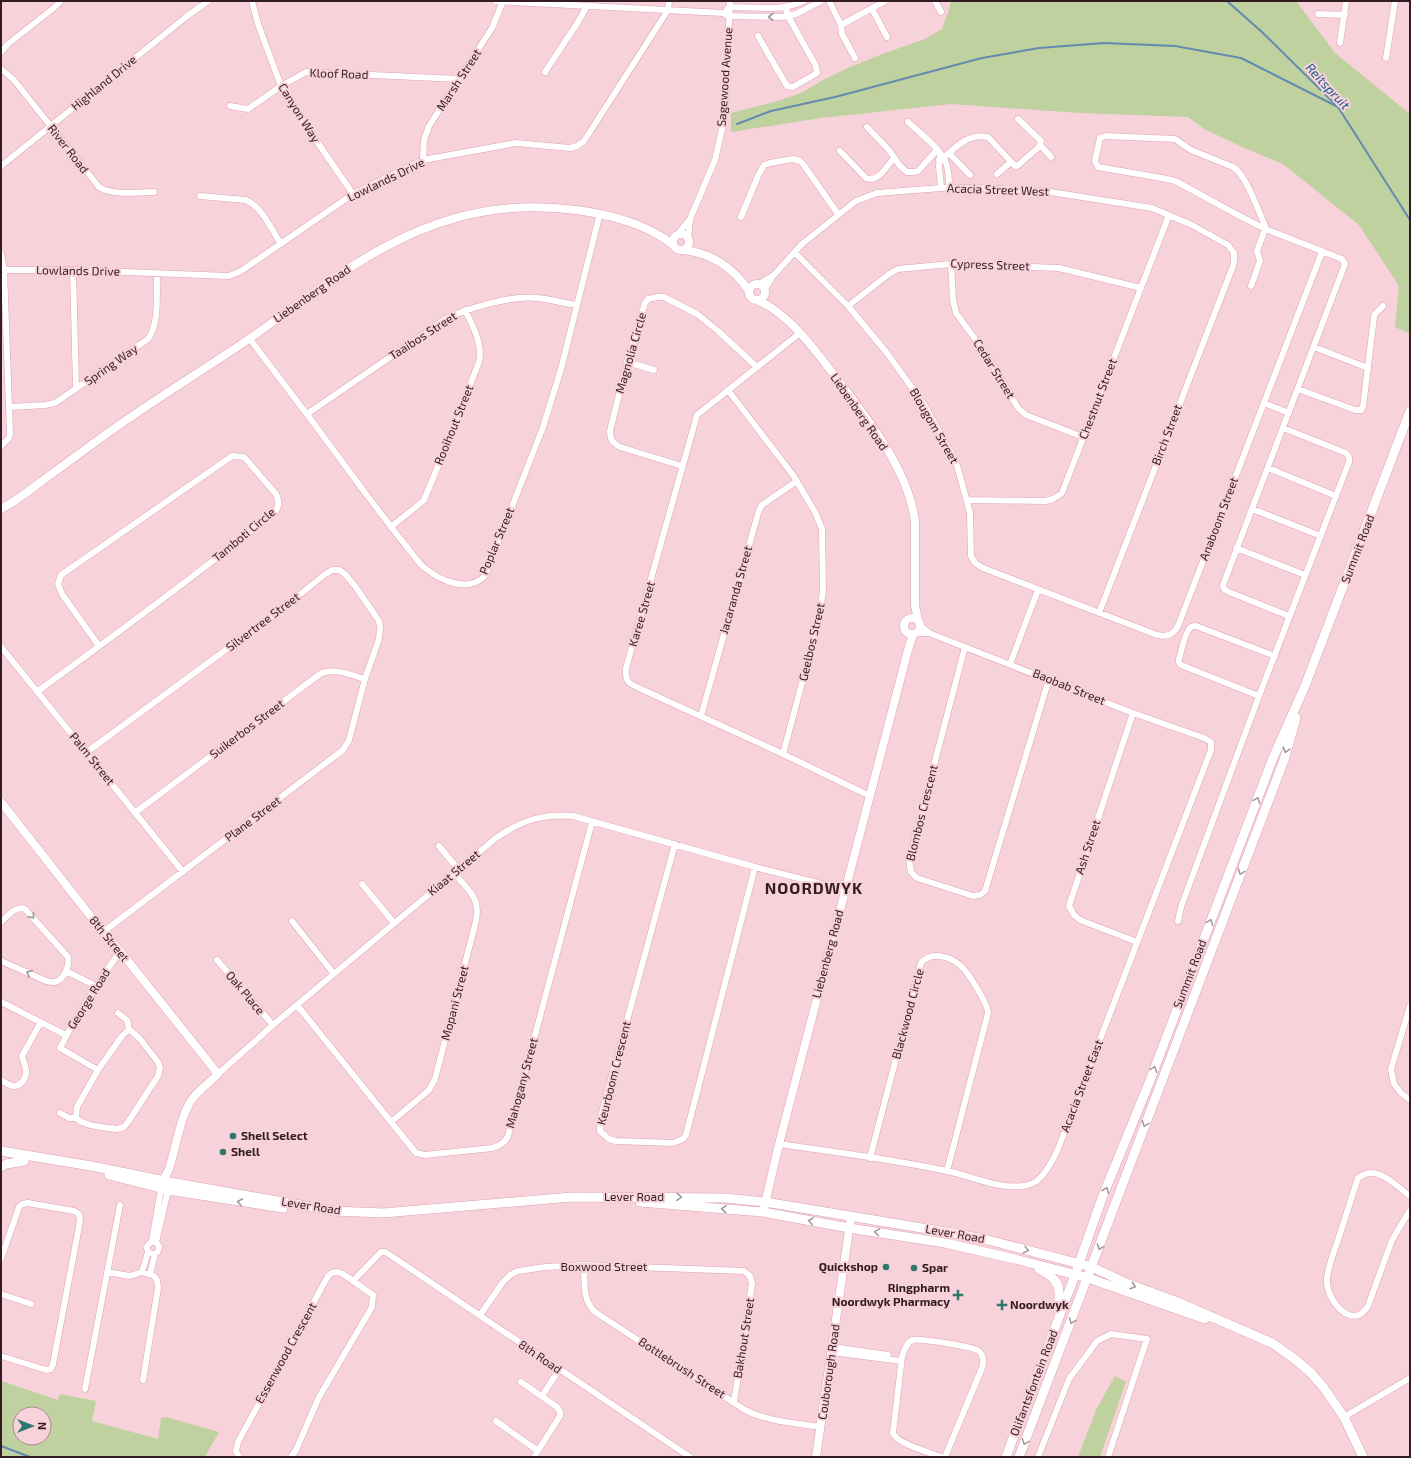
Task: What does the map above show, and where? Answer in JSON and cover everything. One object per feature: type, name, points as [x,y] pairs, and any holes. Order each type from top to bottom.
[{"type":"main road","name":"Summit Road","points":[[1079,1263],[1102,1198],[1149,1083],[1273,758],[1305,686],[1410,411]]},
{"type":"main road","name":"Summit Road","points":[[1092,1268],[1132,1157],[1284,760],[1305,686]]},
{"type":"main road","name":"Lever Road","points":[[1,1151],[91,1166],[165,1185],[320,1209],[383,1214],[572,1197],[717,1198],[765,1202],[988,1240],[1079,1263],[1126,1283],[1175,1300],[1272,1343],[1311,1373],[1324,1388],[1344,1417],[1364,1457]]},
{"type":"main road","name":"Lever Road","points":[[1,1157],[96,1172],[260,1205],[320,1213],[408,1215],[572,1201],[631,1202],[763,1212],[849,1228],[945,1243],[1028,1263],[1088,1278],[1177,1311],[1252,1334]]},
{"type":"main road","points":[[1,1167],[6,1164],[24,1161]]},
{"type":"main road","points":[[1028,1263],[1052,1276],[1058,1284],[1060,1297],[1056,1327]]},
{"type":"main road","name":"Olifantsfontein Road","points":[[1006,1457],[1079,1263]]},
{"type":"main road","name":"Olifantsfontein Road","points":[[1019,1457],[1092,1268]]},
{"type":"street","points":[[1,52],[8,44],[55,8],[61,1]]},
{"type":"street","name":"Highland Drive","points":[[1,166],[208,1]]},
{"type":"street","name":"Canyon Way","points":[[252,1],[258,24],[285,95],[353,194]]},
{"type":"street","points":[[496,1],[668,10],[772,18],[788,16],[803,11],[820,1]]},
{"type":"street","name":"Marsh Street","points":[[423,160],[426,133],[492,28],[503,1]]},
{"type":"street","points":[[668,10],[669,1]]},
{"type":"street","points":[[729,4],[786,7],[804,1]]},
{"type":"street","points":[[829,1],[841,25],[842,34],[855,58]]},
{"type":"street","points":[[841,25],[885,1]]},
{"type":"street","points":[[935,1],[941,12]]},
{"type":"street","points":[[1340,43],[1346,1]]},
{"type":"street","points":[[1386,58],[1395,1]]},
{"type":"street","name":"Sagewood Avenue","points":[[688,240],[690,219],[715,160],[722,130],[726,102],[726,14],[729,4]]},
{"type":"street","points":[[546,72],[587,6]]},
{"type":"street","points":[[758,36],[787,86],[794,87],[816,74],[816,66],[788,16],[786,7]]},
{"type":"street","points":[[872,9],[887,37]]},
{"type":"street","name":"Lowlands Drive","points":[[4,270],[73,270],[229,276],[241,271],[353,194],[423,160],[516,143],[559,148],[570,148],[576,146],[584,141],[668,10]]},
{"type":"street","points":[[1318,14],[1345,15]]},
{"type":"street","name":"River Road","points":[[1,69],[14,80],[99,187],[114,192],[154,192]]},
{"type":"street","name":"Kloof Road","points":[[230,106],[248,109],[281,86],[306,72],[459,80]]},
{"type":"street","points":[[867,127],[900,166],[907,172],[915,172],[940,156],[949,153],[966,139],[984,136],[988,137],[1015,166],[1020,164],[1039,148],[1041,141],[1018,119]]},
{"type":"street","points":[[908,122],[946,164],[949,188]]},
{"type":"street","points":[[1251,286],[1260,261],[1257,251],[1265,229],[1243,176],[1239,171],[1233,167],[1191,150],[1173,139],[1105,136],[1099,139],[1096,162],[1098,167],[1175,181],[1265,229],[1342,259],[1345,266],[1236,548],[1224,585],[1224,589],[1289,616]]},
{"type":"street","points":[[1040,144],[1051,157]]},
{"type":"street","points":[[840,151],[866,178],[869,179],[878,177],[894,158]]},
{"type":"street","points":[[949,153],[970,175]]},
{"type":"street","points":[[940,156],[940,188]]},
{"type":"street","points":[[741,217],[762,168],[770,163],[793,159],[800,161],[803,164],[838,214]]},
{"type":"street","points":[[997,174],[1011,162]]},
{"type":"street","points":[[940,180],[948,179]]},
{"type":"street","name":"Acacia Street West","points":[[761,287],[810,236],[856,201],[873,194],[940,188],[1044,191],[1143,206],[1169,214],[1197,227],[1228,245],[1233,250],[1235,257]]},
{"type":"street","points":[[200,196],[246,200],[250,202],[260,211],[281,244]]},
{"type":"street","name":"Liebenberg Road","points":[[3,509],[124,421],[249,338],[357,263],[417,231],[449,219],[499,208],[532,206],[600,213],[658,234],[673,245]]},
{"type":"street","name":"Poplar Street","points":[[249,338],[391,527],[423,567],[439,577],[464,585],[479,582],[485,576],[543,427],[561,369],[600,213]]},
{"type":"street","name":"Chestnut Street","points":[[967,500],[1039,501],[1053,499],[1059,496],[1064,489],[1169,214]]},
{"type":"street","name":"Sagewood Avenue","points":[[676,235],[690,219]]},
{"type":"street","name":"Liebenberg Road","points":[[658,234],[676,235]]},
{"type":"street","points":[[702,253],[682,234],[676,235],[672,241],[675,249],[702,253],[715,259],[741,279],[761,287],[764,296],[757,300],[750,296],[749,291],[741,279]]},
{"type":"street","points":[[682,250],[688,246],[688,240]]},
{"type":"street","name":"Anaboom Street","points":[[1178,626],[1322,252]]},
{"type":"street","name":"Blougom Street","points":[[794,253],[848,306],[887,354],[925,406],[954,458],[970,513],[970,553],[972,560],[975,563],[983,568],[1038,590],[1160,636],[1172,634],[1178,626]]},
{"type":"street","points":[[1,254],[4,270],[10,407],[10,434],[6,442],[1,446]]},
{"type":"street","name":"Birch Street","points":[[1099,613],[1235,257]]},
{"type":"street","name":"Cypress Street","points":[[848,306],[889,274],[898,269],[951,264],[1059,268],[1141,288]]},
{"type":"street","name":"Cedar Street","points":[[951,264],[953,300],[956,313],[987,355],[1018,408],[1026,415],[1083,437]]},
{"type":"street","points":[[73,270],[76,388]]},
{"type":"street","name":"Spring Way","points":[[10,407],[55,403],[148,339],[155,320],[157,273]]},
{"type":"street","points":[[749,291],[752,286],[761,287]]},
{"type":"street","name":"Liebenberg Road","points":[[761,287],[773,309]]},
{"type":"street","name":"Magnolia Circle","points":[[682,466],[620,447],[611,440],[610,431],[627,362],[645,303],[648,299],[657,297],[664,298],[697,314],[757,367]]},
{"type":"street","name":"Taaibos Street","points":[[307,414],[447,318],[465,310],[502,301],[530,298],[576,305]]},
{"type":"street","name":"Liebenberg Road","points":[[757,300],[773,309],[800,333],[872,426],[906,485],[914,521],[915,605],[917,628],[908,650],[779,1144],[763,1212]]},
{"type":"street","points":[[1298,389],[1359,410],[1363,407],[1374,317],[1383,306]]},
{"type":"street","name":"Rooihout Street","points":[[391,527],[424,500],[479,362],[480,348],[476,333],[465,310]]},
{"type":"street","name":"Karee Street","points":[[800,333],[697,415],[626,668],[626,677],[629,683],[641,689],[783,754],[870,796]]},
{"type":"street","points":[[1314,347],[1368,368]]},
{"type":"street","points":[[627,362],[654,370]]},
{"type":"street","name":"Geelbos Street","points":[[728,390],[797,481],[815,512],[822,529],[823,590],[817,629],[783,754]]},
{"type":"street","points":[[1264,403],[1289,413]]},
{"type":"street","points":[[1178,920],[1181,907],[1259,696],[1349,462],[1348,454],[1283,428]]},
{"type":"street","name":"Tamboti Circle","points":[[38,691],[99,646],[211,563],[275,512],[278,508],[279,501],[276,494],[244,457],[232,456],[61,575],[58,584],[62,594],[99,646]]},
{"type":"street","points":[[1268,468],[1336,496]]},
{"type":"street","name":"Jacaranda Street","points":[[701,716],[759,510],[762,504],[797,481]]},
{"type":"street","points":[[1252,509],[1321,536]]},
{"type":"street","points":[[1236,548],[1305,576]]},
{"type":"street","name":"Silvertree Street","points":[[87,752],[332,570],[339,570],[345,574],[370,606],[379,621],[379,639],[365,679]]},
{"type":"street","points":[[1010,664],[1038,590]]},
{"type":"street","name":"Liebenberg Road","points":[[908,650],[904,624],[909,618],[915,605]]},
{"type":"street","points":[[905,630],[908,633],[917,628],[913,618],[909,618]]},
{"type":"street","points":[[1259,696],[1181,665],[1179,659],[1186,638],[1190,629],[1196,626],[1274,656]]},
{"type":"street","name":"Baobab Street","points":[[917,628],[1133,713],[1210,741]]},
{"type":"street","name":"Palm Street","points":[[1,647],[183,872]]},
{"type":"street","name":"Blombos Crescent","points":[[965,647],[909,860],[910,872],[917,878],[973,896],[980,895],[985,891],[1049,679]]},
{"type":"street","name":"Suikerbos Street","points":[[136,812],[320,674],[328,671],[335,671],[365,679]]},
{"type":"street","name":"Plane Street","points":[[103,932],[343,750],[349,740],[365,679]]},
{"type":"street","name":"Ash Street","points":[[1133,713],[1070,906],[1074,915],[1080,920],[1137,942]]},
{"type":"street","name":"Acacia Street East","points":[[779,1144],[947,1171],[1010,1186],[1032,1184],[1038,1180],[1054,1158],[1058,1149],[1209,755],[1211,747],[1210,741]]},
{"type":"street","name":"8th Street","points":[[1,802],[103,932],[120,951],[218,1074]]},
{"type":"street","name":"Kiaat Street","points":[[154,1242],[165,1185],[184,1115],[190,1102],[218,1074],[273,1025],[456,871],[509,829],[525,821],[555,815],[573,816],[755,867],[845,890]]},
{"type":"street","name":"Mahogany Street","points":[[297,1005],[391,1122],[410,1148],[416,1153],[422,1156],[492,1148],[498,1146],[506,1140],[592,822]]},
{"type":"street","name":"Keurboom Crescent","points":[[675,844],[600,1122],[600,1131],[609,1140],[674,1143],[683,1139],[686,1135],[755,867]]},
{"type":"street","name":"Mopani Street","points":[[391,1122],[429,1090],[435,1080],[478,911],[477,903],[474,897],[439,846]]},
{"type":"street","points":[[362,884],[394,923]]},
{"type":"street","points":[[1,922],[17,909],[25,909],[68,957],[69,963],[66,971],[58,981],[53,982],[46,981],[1,961]]},
{"type":"street","points":[[292,921],[334,974]]},
{"type":"street","name":"George Road","points":[[98,1070],[60,1048],[66,1035],[96,986],[120,951]]},
{"type":"street","name":"Blackwood Circle","points":[[870,1158],[921,964],[928,957],[938,956],[953,961],[962,967],[987,1006],[988,1013],[947,1171]]},
{"type":"street","name":"Oak Place","points":[[217,960],[273,1025]]},
{"type":"street","points":[[66,971],[96,986]]},
{"type":"street","points":[[1,1002],[66,1035]]},
{"type":"street","points":[[1410,1006],[1391,1069],[1394,1084],[1397,1089],[1410,1100]]},
{"type":"street","points":[[60,1113],[68,1118],[76,1118],[88,1124],[117,1128],[124,1127],[158,1076],[160,1068],[158,1062],[140,1039],[129,1029],[127,1020],[118,1013]]},
{"type":"street","points":[[1,1080],[16,1086],[25,1080],[27,1076],[22,1056],[41,1022]]},
{"type":"street","points":[[76,1118],[77,1107],[98,1070],[122,1036],[129,1029]]},
{"type":"street","points":[[1410,1196],[1376,1173],[1367,1172],[1358,1178],[1334,1252],[1327,1279],[1332,1299],[1341,1310],[1348,1315],[1357,1315],[1364,1312],[1368,1306],[1392,1240],[1410,1210]]},
{"type":"street","points":[[1,1259],[19,1207],[22,1204],[31,1203],[74,1211],[79,1214],[80,1221],[51,1369],[46,1370],[1,1356]]},
{"type":"street","points":[[85,1389],[120,1205]]},
{"type":"street","name":"Couborough Road","points":[[816,1457],[851,1216]]},
{"type":"street","points":[[142,1272],[151,1253],[159,1248],[154,1242],[147,1244],[147,1250],[151,1253],[150,1274]]},
{"type":"street","name":"8th Road","points":[[353,1281],[380,1252],[385,1252],[690,1457]]},
{"type":"street","name":"Boxwood Street","points":[[480,1315],[503,1282],[513,1273],[546,1267],[584,1265],[741,1270],[749,1274]]},
{"type":"street","name":"Bottlebrush Street","points":[[584,1265],[585,1293],[587,1303],[595,1312],[745,1410],[761,1418],[820,1427]]},
{"type":"street","points":[[107,1272],[130,1276],[142,1272],[150,1274],[156,1278],[158,1288],[143,1380]]},
{"type":"street","name":"Essenwood Crescent","points":[[239,1457],[236,1451],[241,1435],[328,1276],[332,1272],[336,1272],[344,1275],[373,1295],[372,1307],[319,1397],[296,1450],[291,1457]]},
{"type":"street","name":"Bakhout Street","points":[[734,1402],[751,1296],[752,1280],[749,1274]]},
{"type":"street","points":[[1,1294],[32,1304]]},
{"type":"street","points":[[1038,1457],[1069,1379],[1097,1341],[1111,1334],[1147,1339],[1108,1457]]},
{"type":"street","points":[[941,1457],[901,1441],[894,1436],[893,1433],[904,1349],[909,1342],[916,1339],[976,1349],[981,1352],[982,1356],[982,1368],[945,1457]]},
{"type":"street","points":[[832,1350],[902,1359]]},
{"type":"street","points":[[542,1396],[559,1370]]},
{"type":"street","points":[[1344,1417],[1410,1378]]},
{"type":"street","points":[[521,1382],[558,1409],[560,1416],[534,1457]]},
{"type":"street","points":[[496,1421],[538,1451]]},
{"type":"green space","name":"Reitspruit","points":[[951,1],[1296,1],[1335,53],[1410,114],[1410,334],[1395,327],[1399,286],[1359,225],[1283,164],[1204,129],[1188,117],[1080,113],[951,104],[821,118],[731,132],[731,113],[774,102],[801,93],[850,67],[925,39],[942,29]]},
{"type":"green space","points":[[1115,1376],[1126,1382],[1100,1457],[1078,1457],[1097,1408]]},
{"type":"green space","points":[[1,1381],[58,1400],[60,1394],[96,1401],[92,1421],[158,1439],[161,1418],[166,1417],[219,1432],[205,1457],[1,1457]]},
{"type":"waterway","name":"Reitspruit","points":[[1227,1],[1263,33],[1338,107],[1410,220]]},
{"type":"waterway","points":[[737,124],[771,111],[835,97],[982,58],[1039,48],[1104,43],[1175,46],[1241,58],[1338,107]]},
{"type":"waterway","points":[[1,1446],[30,1457]]},
{"type":"place","name":"Shell Select","points":[[233,1136]]},
{"type":"place","name":"Shell","points":[[223,1152]]},
{"type":"place","name":"Quickshop","points":[[886,1267]]},
{"type":"place","name":"Spar","points":[[914,1268]]},
{"type":"place","name":"Ringpharm Noordwyk Pharmacy","points":[[958,1295]]},
{"type":"place","name":"Noordwyk","points":[[1002,1305]]},
{"type":"district","name":"NOORDWYK","points":[[814,888]]}]
